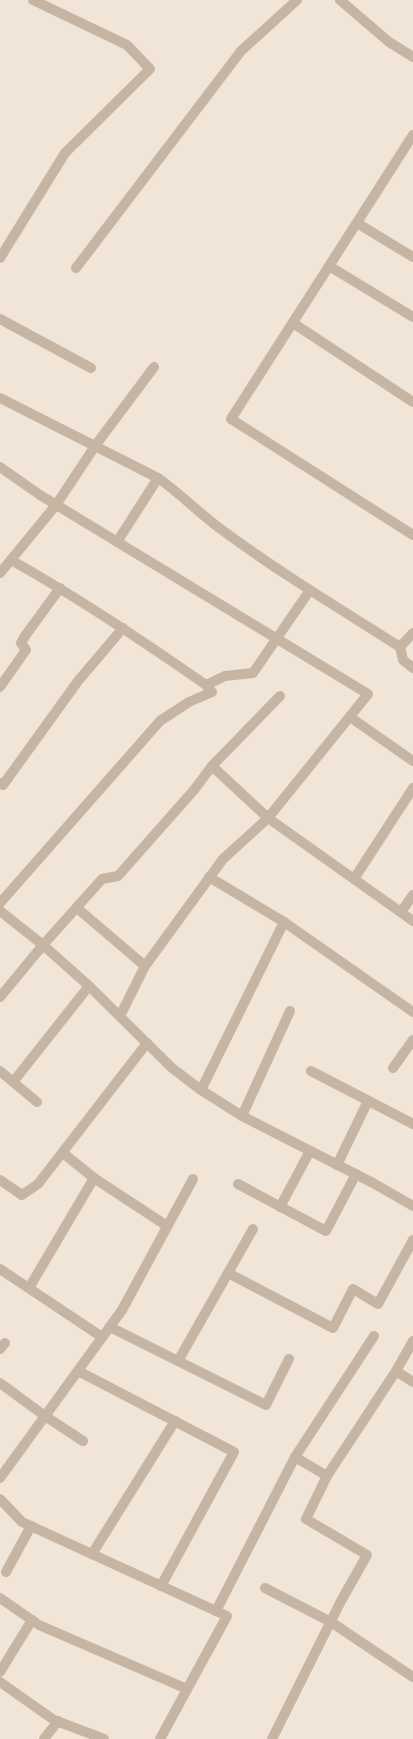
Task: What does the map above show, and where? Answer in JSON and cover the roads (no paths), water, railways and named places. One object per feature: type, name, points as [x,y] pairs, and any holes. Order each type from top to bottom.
[{"type":"street","points":[[0,258],[65,153],[150,69],[127,46],[33,0]]},
{"type":"street","points":[[76,268],[241,51],[297,0]]},
{"type":"street","points":[[340,0],[389,42],[413,57]]},
{"type":"street","points":[[412,138],[231,419],[413,535]]},
{"type":"street","points":[[357,223],[413,257]]},
{"type":"street","points":[[329,266],[413,317]]},
{"type":"street","points":[[0,319],[91,368]]},
{"type":"street","points":[[293,323],[413,402]]},
{"type":"street","points":[[0,573],[56,505],[95,446],[154,367]]},
{"type":"street","points":[[0,398],[158,478],[221,530],[310,590],[400,647],[403,660],[413,668]]},
{"type":"street","points":[[0,468],[56,505],[368,694],[268,818],[223,858],[145,966],[120,1016]]},
{"type":"street","points":[[117,542],[158,478]]},
{"type":"street","points":[[0,903],[160,721],[189,702],[212,692],[206,685],[124,628],[60,588],[11,560]]},
{"type":"street","points":[[0,687],[26,650],[21,643],[25,636],[60,588]]},
{"type":"street","points":[[206,685],[225,676],[253,673],[310,590]]},
{"type":"street","points":[[0,783],[3,785],[78,681],[124,628]]},
{"type":"street","points":[[400,647],[413,633]]},
{"type":"street","points":[[0,997],[43,945],[102,879],[118,876],[194,790],[212,766],[280,696]]},
{"type":"street","points":[[350,717],[413,761]]},
{"type":"street","points":[[212,766],[268,818],[413,921]]},
{"type":"street","points":[[354,879],[413,788]]},
{"type":"street","points":[[209,877],[284,922],[413,1012]]},
{"type":"street","points":[[401,912],[413,895]]},
{"type":"street","points":[[77,908],[145,966]]},
{"type":"street","points":[[0,911],[43,945],[89,986],[172,1068],[201,1090],[242,1116],[356,1174],[413,1206]]},
{"type":"street","points":[[201,1090],[284,922]]},
{"type":"street","points":[[13,1082],[89,986]]},
{"type":"street","points":[[242,1116],[290,1011]]},
{"type":"street","points":[[393,1068],[413,1040]]},
{"type":"street","points":[[0,1180],[22,1195],[38,1184],[147,1043]]},
{"type":"street","points":[[0,1071],[37,1102]]},
{"type":"street","points":[[311,1071],[413,1124]]},
{"type":"street","points":[[338,1165],[368,1101]]},
{"type":"street","points":[[280,1207],[310,1150]]},
{"type":"street","points":[[63,1153],[94,1178],[168,1226]]},
{"type":"street","points":[[238,1184],[326,1231],[356,1174]]},
{"type":"street","points":[[29,1288],[94,1178]]},
{"type":"street","points":[[0,1478],[122,1310],[193,1179]]},
{"type":"street","points":[[178,1361],[253,1229]]},
{"type":"street","points":[[228,1273],[334,1328],[353,1289],[378,1304],[413,1240]]},
{"type":"street","points":[[0,1268],[102,1337]]},
{"type":"street","points":[[110,1327],[266,1405],[290,1359]]},
{"type":"street","points":[[216,1611],[295,1457],[374,1336]]},
{"type":"street","points":[[272,1739],[331,1622],[367,1555],[306,1519],[327,1476],[396,1371],[413,1341]]},
{"type":"street","points":[[78,1371],[234,1452],[161,1586]]},
{"type":"street","points":[[396,1371],[413,1382]]},
{"type":"street","points":[[0,1383],[45,1416],[83,1441]]},
{"type":"street","points":[[92,1554],[175,1421]]},
{"type":"street","points":[[295,1457],[327,1476]]},
{"type":"street","points":[[0,1499],[22,1522],[227,1616],[160,1739]]},
{"type":"street","points":[[6,1572],[31,1526]]},
{"type":"street","points":[[265,1588],[331,1622],[413,1677]]},
{"type":"street","points":[[0,1598],[39,1625],[187,1689]]},
{"type":"street","points":[[0,1672],[32,1620]]},
{"type":"street","points":[[0,1682],[58,1721],[98,1738]]},
{"type":"street","points":[[44,1739],[58,1721]]}]
